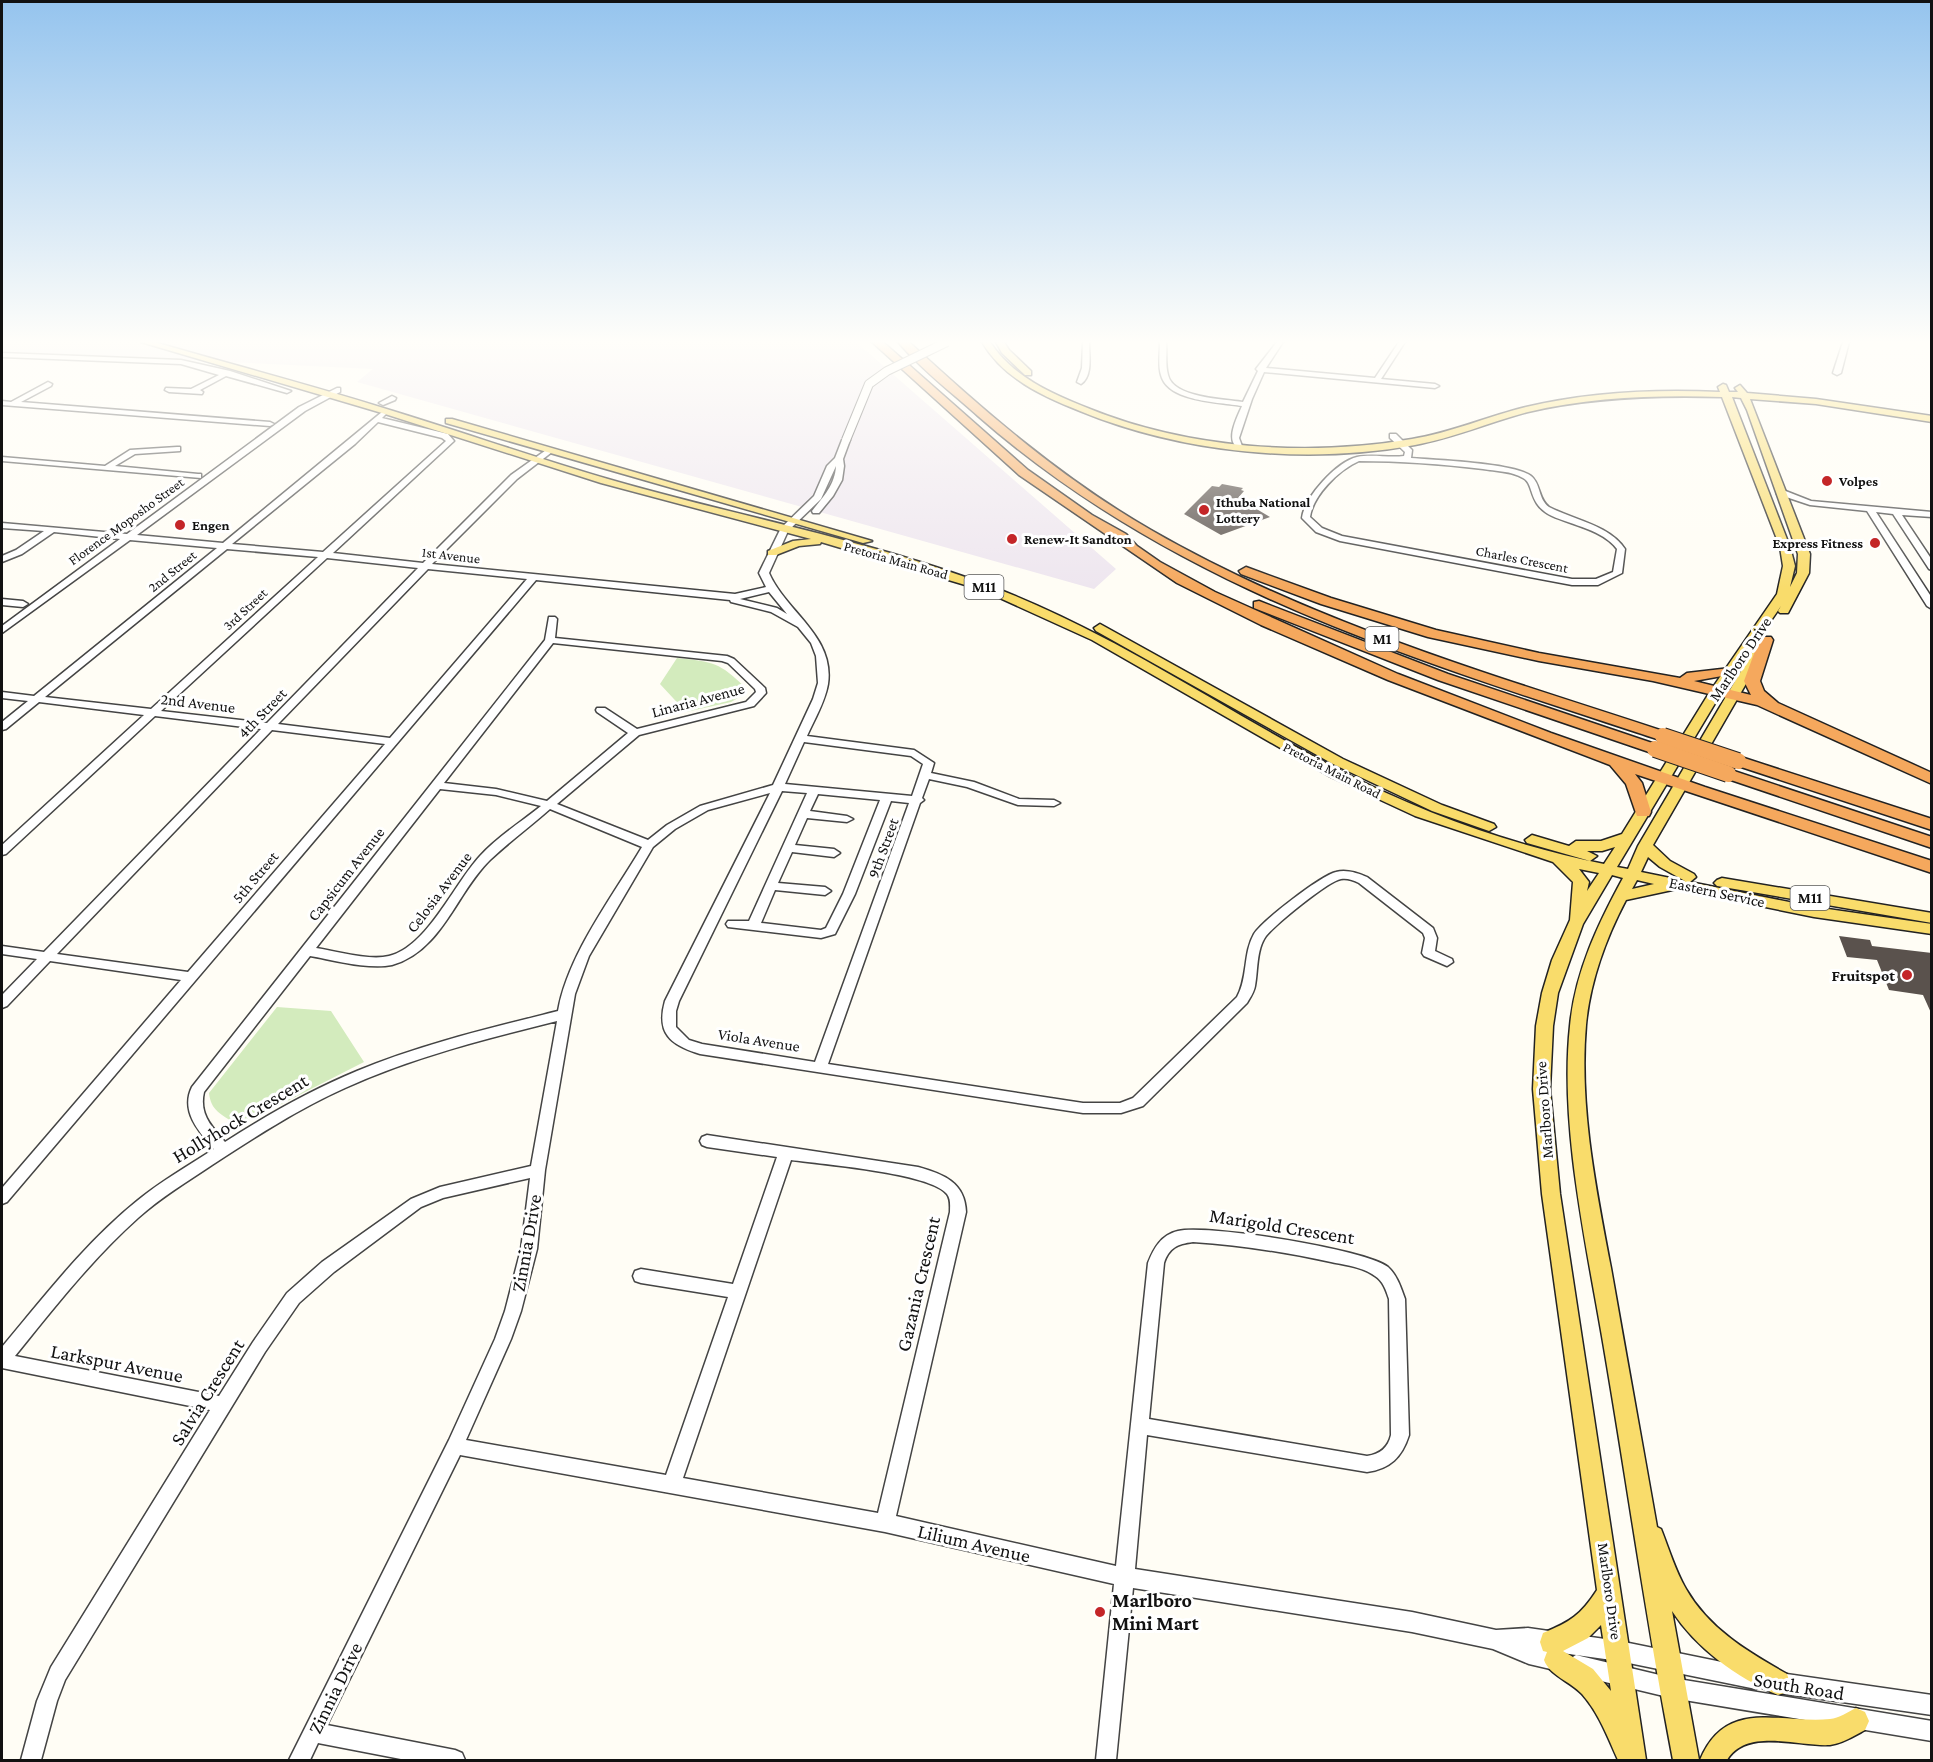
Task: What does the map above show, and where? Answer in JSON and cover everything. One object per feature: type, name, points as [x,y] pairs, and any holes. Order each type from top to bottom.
[{"type":"highway","name":"M1","points":[[969,424],[1062,500],[1112,532],[1220,587],[1344,640],[1733,767],[1932,843]]},
{"type":"highway","name":"M1","points":[[997,424],[1027,451],[1080,491],[1184,554],[1346,625],[1659,742]]},
{"type":"highway","points":[[1113,512],[1130,516],[1199,552],[1240,569],[1386,620],[1503,650],[1653,676],[1725,692],[1779,709],[1932,778]]},
{"type":"highway","points":[[1112,532],[1123,543],[1164,569],[1285,630],[1437,695],[1616,763],[1932,867]]},
{"type":"highway","points":[[1766,640],[1752,681],[1757,693],[1779,709]]},
{"type":"highway","points":[[1653,676],[1702,677],[1734,670]]},
{"type":"highway","points":[[1616,763],[1634,783],[1643,812]]},
{"type":"highway","name":"M1","points":[[1733,767],[1932,825]]},
{"type":"main road","name":"Pretoria Main Road","points":[[433,424],[616,484],[963,570],[1038,599],[1137,648],[1338,764],[1418,800],[1540,843],[1612,865]]},
{"type":"main road","name":"Pretoria Main Road","points":[[448,424],[549,450],[840,544],[949,574],[1041,610],[1096,637],[1336,774],[1420,813],[1554,858],[1612,865]]},
{"type":"main road","points":[[1127,424],[1164,435],[1304,449],[1397,440],[1467,424]]},
{"type":"main road","points":[[1155,424],[1236,442]]},
{"type":"main road","points":[[1397,440],[1447,424]]},
{"type":"main road","name":"Marlboro Drive","points":[[1686,1761],[1667,1662],[1589,1200],[1576,1092],[1578,1024],[1583,993],[1604,927],[1645,846],[1681,784],[1734,670],[1783,594],[1789,567],[1785,547],[1738,424]]},
{"type":"main road","name":"Marlboro Drive","points":[[1632,1761],[1610,1590],[1551,1194],[1540,1079],[1547,1000],[1559,959],[1575,924],[1663,778],[1766,640],[1795,593],[1803,573],[1804,554],[1757,424]]},
{"type":"main road","points":[[772,553],[797,543],[840,544]]},
{"type":"main road","points":[[1540,843],[1596,847],[1628,837]]},
{"type":"main road","points":[[1645,846],[1665,864],[1694,883]]},
{"type":"main road","points":[[1554,858],[1573,871],[1581,882],[1575,924]]},
{"type":"main road","name":"Eastern Service","points":[[1612,865],[1814,912],[1932,929]]},
{"type":"main road","points":[[1620,897],[1653,888],[1694,883]]},
{"type":"main road","name":"Eastern Service","points":[[1694,883],[1932,918]]},
{"type":"main road","points":[[1642,1509],[1673,1589],[1692,1618],[1729,1654],[1778,1683]]},
{"type":"main road","points":[[1610,1590],[1598,1611],[1580,1631],[1554,1651],[1589,1684],[1608,1710],[1632,1761]]},
{"type":"main road","points":[[1713,1761],[1726,1742],[1748,1731],[1831,1732],[1842,1729],[1856,1720]]},
{"type":"street","name":"Florence Moposho Street","points":[[2,620],[270,424]]},
{"type":"street","name":"Florence Moposho Street","points":[[2,630],[281,424]]},
{"type":"street","name":"2nd Street","points":[[2,727],[223,547],[365,424]]},
{"type":"street","name":"3rd Street","points":[[2,850],[450,441],[445,436],[419,424]]},
{"type":"street","points":[[771,589],[764,573],[772,553],[792,529],[830,495],[841,466],[839,459],[852,424]]},
{"type":"street","points":[[1236,442],[1240,424]]},
{"type":"street","name":"Charles Crescent","points":[[1397,440],[1408,452],[1438,463]]},
{"type":"street","points":[[107,468],[133,452],[177,449]]},
{"type":"street","name":"4th Street","points":[[2,1003],[426,565],[536,458],[549,450]]},
{"type":"street","points":[[1394,460],[1407,458],[1408,452]]},
{"type":"street","points":[[2,459],[198,476]]},
{"type":"street","name":"Charles Crescent","points":[[1358,459],[1394,460],[1510,471],[1528,476],[1533,482],[1534,496],[1542,507],[1616,542],[1621,549],[1617,573],[1598,582],[1572,582],[1340,538],[1319,530],[1305,515],[1307,507],[1347,463],[1358,459]]},
{"type":"street","points":[[1780,492],[1810,503],[1932,514]]},
{"type":"street","points":[[1788,509],[1810,503]]},
{"type":"street","points":[[1870,509],[1932,606]]},
{"type":"street","points":[[1895,511],[1932,568]]},
{"type":"street","name":"1st Avenue","points":[[2,525],[426,565],[713,596],[735,597],[771,589]]},
{"type":"street","points":[[2,559],[20,552],[52,530]]},
{"type":"street","points":[[1907,568],[1932,568]]},
{"type":"street","name":"5th Street","points":[[2,1198],[391,741],[534,577]]},
{"type":"street","name":"Viola Avenue","points":[[771,589],[807,629],[821,656],[823,683],[778,787],[672,1001],[669,1029],[678,1039],[700,1048],[820,1068],[1083,1108],[1121,1108],[1138,1101],[1242,1000],[1248,988],[1253,955],[1260,935],[1296,903],[1327,880],[1339,875],[1355,876],[1363,880],[1426,929],[1431,938],[1428,953],[1447,962]]},
{"type":"street","points":[[713,596],[762,606],[807,629]]},
{"type":"street","points":[[2,602],[23,604]]},
{"type":"street","points":[[550,640],[552,619]]},
{"type":"street","name":"Linaria Avenue","points":[[547,804],[634,733],[750,704],[757,699],[760,688],[731,661],[724,658],[550,640]]},
{"type":"street","name":"Capsicum Avenue","points":[[223,1150],[195,1116],[197,1091],[550,640]]},
{"type":"street","name":"2nd Avenue","points":[[2,695],[391,741]]},
{"type":"street","points":[[601,710],[634,733]]},
{"type":"street","points":[[800,738],[914,753],[929,763],[927,775],[970,784],[1018,802],[1054,803]]},
{"type":"street","name":"9th Street","points":[[820,1068],[927,775]]},
{"type":"street","points":[[436,785],[496,792],[547,804],[649,845]]},
{"type":"street","points":[[778,787],[918,800]]},
{"type":"street","name":"Zinnia Drive","points":[[299,1761],[455,1446],[513,1311],[529,1249],[538,1170],[562,1015],[583,956],[649,845],[670,827],[704,808],[778,787]]},
{"type":"street","points":[[753,926],[814,790]]},
{"type":"street","points":[[732,924],[821,933],[831,931],[845,905],[887,797]]},
{"type":"street","name":"Celosia Avenue","points":[[305,951],[376,962],[389,961],[408,954],[423,943],[484,858],[547,804]]},
{"type":"street","points":[[804,814],[847,819]]},
{"type":"street","points":[[789,848],[834,853]]},
{"type":"street","points":[[771,886],[825,891]]},
{"type":"street","points":[[2,950],[192,977]]},
{"type":"street","name":"Hollyhock Crescent","points":[[2,1360],[130,1215],[223,1150],[291,1109],[385,1065],[471,1038],[562,1015]]},
{"type":"street","name":"Gazania Crescent","points":[[707,1141],[918,1173],[947,1184],[958,1197],[958,1212],[885,1523]]},
{"type":"street","points":[[672,1483],[786,1153]]},
{"type":"street","name":"Salvia Crescent","points":[[32,1761],[38,1729],[58,1674],[87,1624],[293,1298],[309,1282],[426,1198],[538,1170]]},
{"type":"street","name":"Marigold Crescent","points":[[1106,1761],[1156,1263],[1163,1247],[1171,1240],[1194,1234],[1351,1259],[1376,1268],[1389,1278],[1396,1299],[1401,1435],[1398,1446],[1384,1460],[1367,1464],[1140,1426]]},
{"type":"street","points":[[641,1276],[739,1292]]},
{"type":"street","name":"Larkspur Avenue","points":[[2,1360],[224,1405]]},
{"type":"street","name":"Lilium Avenue","points":[[455,1446],[672,1483],[885,1523],[1125,1577],[1336,1608],[1494,1639],[1529,1654],[1554,1651],[1618,1651]]},
{"type":"street","name":"Lilium Avenue","points":[[1554,1651],[1622,1676]]},
{"type":"street","name":"South Road","points":[[1618,1651],[1778,1683],[1932,1705]]},
{"type":"street","name":"South Road","points":[[1622,1676],[1672,1688],[1932,1731]]},
{"type":"street","points":[[313,1732],[455,1761]]},
{"type":"shaded area","points":[[507,424],[950,424],[1116,569],[1094,589]]},
{"type":"green space","points":[[677,658],[708,662],[722,668],[746,688],[745,694],[731,702],[686,712],[660,684]]},
{"type":"green space","points":[[277,1007],[331,1011],[364,1062],[246,1122],[236,1124],[214,1108],[209,1093]]},
{"type":"building","name":"Ithuba National Lottery","points":[[1222,484],[1243,488],[1241,490],[1244,491],[1238,498],[1270,517],[1221,535],[1184,514],[1212,486],[1219,487]]},
{"type":"building","name":"Fruitspot","points":[[1839,936],[1870,940],[1872,946],[1932,953],[1932,1015],[1923,995],[1889,990],[1877,960],[1847,957]]},
{"type":"place","name":"Volpes","points":[[1827,481]]},
{"type":"place","name":"Ithuba National Lottery","points":[[1204,510]]},
{"type":"place","name":"Engen","points":[[180,525]]},
{"type":"place","name":"Renew-It Sandton","points":[[1012,539]]},
{"type":"place","name":"Express Fitness","points":[[1875,543]]},
{"type":"place","name":"Fruitspot","points":[[1907,975]]},
{"type":"place","name":"Marlboro Mini Mart","points":[[1100,1612]]}]
